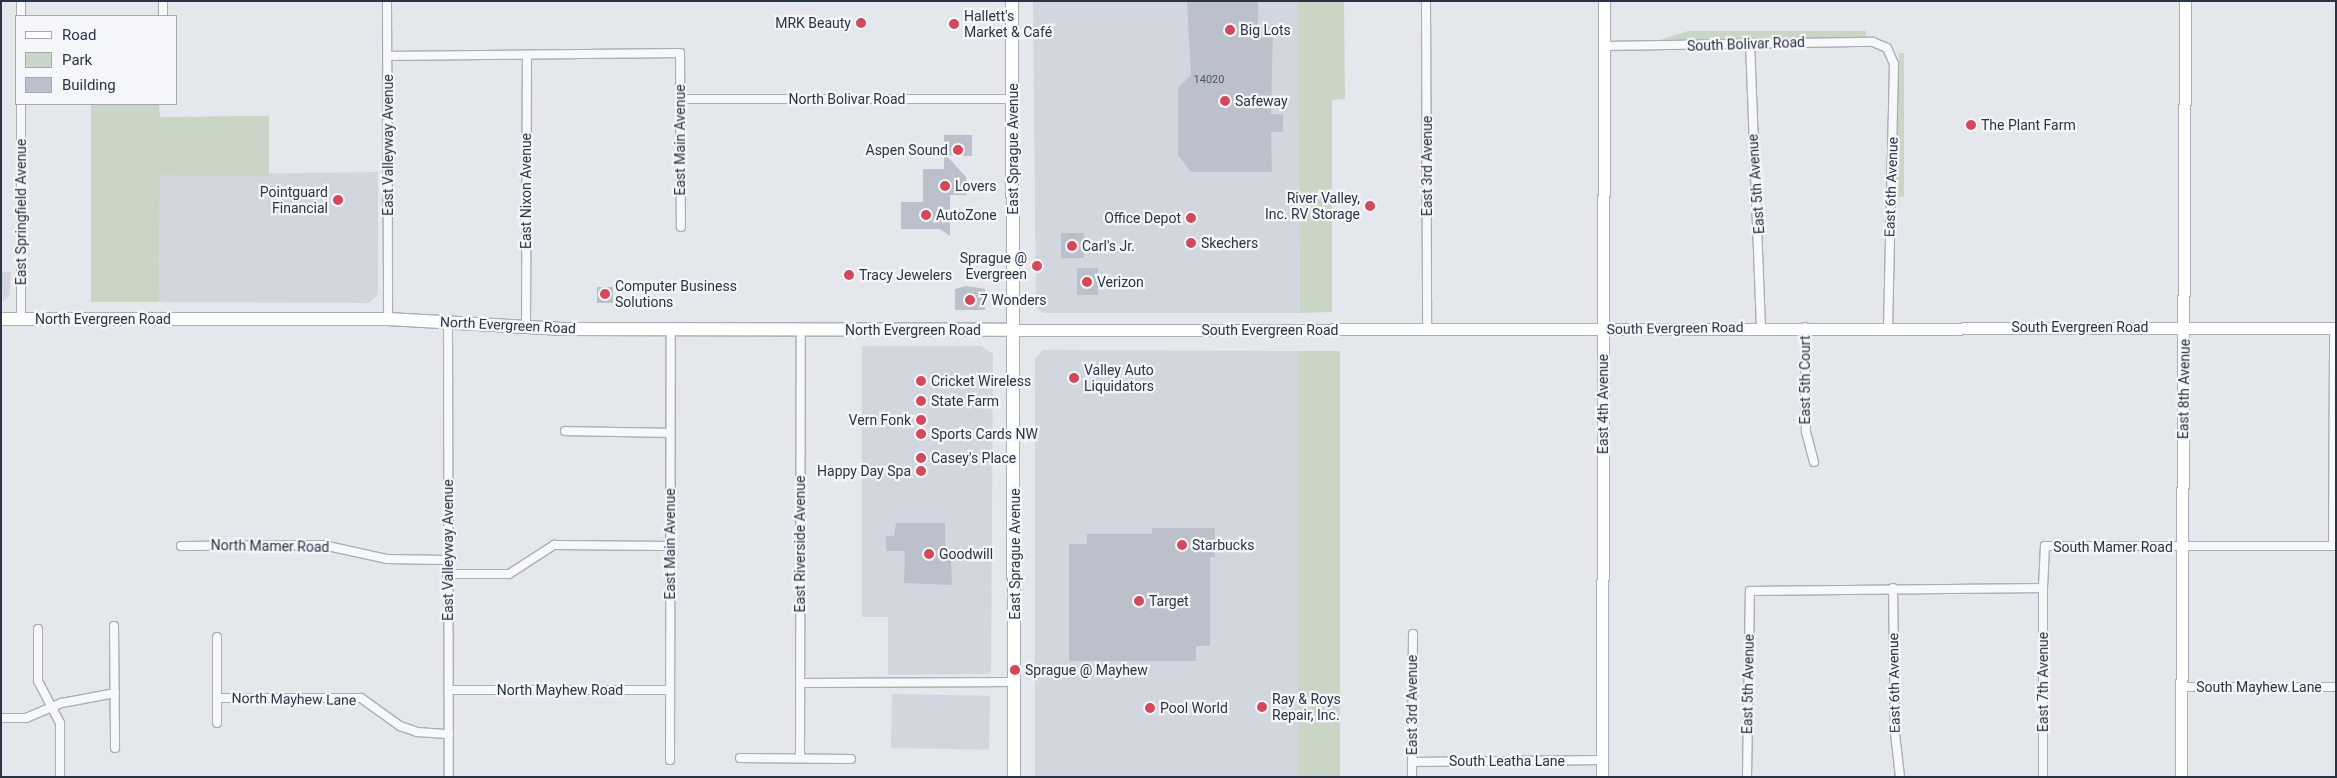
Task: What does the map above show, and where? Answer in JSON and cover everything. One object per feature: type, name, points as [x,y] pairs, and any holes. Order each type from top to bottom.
[{"type":"main road","name":"East Sprague Avenue","points":[[1012,1],[1015,330],[1014,777]]},
{"type":"main road","name":"North Evergreen Road","points":[[1,319],[388,320],[526,328],[1015,330]]},
{"type":"street","points":[[21,1],[21,15]]},
{"type":"street","points":[[163,1],[163,15]]},
{"type":"street","name":"East Valleyway Avenue","points":[[387,1],[388,320]]},
{"type":"street","name":"East 3rd Avenue","points":[[1426,1],[1427,330]]},
{"type":"street","name":"East 4th Avenue","points":[[1602,777],[1604,1]]},
{"type":"street","name":"East 8th Avenue","points":[[2181,777],[2185,1]]},
{"type":"street","name":"South Bolivar Road","points":[[1605,46],[1750,42],[1873,42],[1887,48]]},
{"type":"street","name":"East 5th Avenue","points":[[1750,42],[1761,327]]},
{"type":"street","name":"East 6th Avenue","points":[[1887,48],[1894,74],[1888,326]]},
{"type":"street","name":"East Main Avenue","points":[[527,55],[680,53],[681,227]]},
{"type":"street","points":[[388,56],[527,55]]},
{"type":"street","name":"East Nixon Avenue","points":[[526,328],[527,55]]},
{"type":"street","name":"North Bolivar Road","points":[[680,99],[1013,100]]},
{"type":"street","name":"East Springfield Avenue","points":[[21,105],[21,319]]},
{"type":"street","name":"East Valleyway Avenue","points":[[448,323],[447,574],[450,690],[449,777]]},
{"type":"street","name":"South Evergreen Road","points":[[1015,330],[1427,330],[1888,326],[2335,328]]},
{"type":"street","name":"East 5th Court","points":[[1805,327],[1806,432],[1814,462]]},
{"type":"street","points":[[2334,546],[2335,328]]},
{"type":"street","name":"East Main Avenue","points":[[670,760],[670,433],[672,329]]},
{"type":"street","name":"East Riverside Avenue","points":[[800,758],[801,330]]},
{"type":"street","points":[[565,431],[670,433]]},
{"type":"street","name":"North Mamer Road","points":[[181,546],[323,545],[387,559],[448,560]]},
{"type":"street","points":[[447,574],[509,574],[554,545],[670,546]]},
{"type":"street","name":"South Mamer Road","points":[[2043,588],[2045,546],[2334,546]]},
{"type":"street","points":[[1892,588],[2043,588]]},
{"type":"street","name":"East 5th Avenue","points":[[1747,777],[1750,591],[1892,588]]},
{"type":"street","name":"East 6th Avenue","points":[[1892,588],[1895,733],[1900,777]]},
{"type":"street","name":"East 7th Avenue","points":[[2043,588],[2043,777]]},
{"type":"street","points":[[114,626],[115,748]]},
{"type":"street","points":[[38,629],[38,681],[60,723],[60,777]]},
{"type":"street","name":"East 3rd Avenue","points":[[1412,777],[1413,634]]},
{"type":"street","points":[[217,637],[217,723]]},
{"type":"street","points":[[800,683],[1014,682]]},
{"type":"street","name":"South Mayhew Lane","points":[[2182,687],[2336,687]]},
{"type":"street","name":"North Mayhew Road","points":[[450,690],[670,690]]},
{"type":"street","points":[[1,718],[26,718],[50,706],[115,693]]},
{"type":"street","name":"North Mayhew Lane","points":[[218,698],[361,698],[400,726],[417,732],[449,734]]},
{"type":"street","points":[[740,758],[851,758]]},
{"type":"street","name":"South Leatha Lane","points":[[1412,762],[1602,760]]},
{"type":"shaded area","points":[[1033,1],[1297,1],[1300,313],[1043,313],[1036,308]]},
{"type":"shaded area","points":[[378,172],[378,294],[369,303],[159,302],[160,175]]},
{"type":"shaded area","points":[[1,272],[11,272],[9,295],[3,302]]},
{"type":"shaded area","points":[[862,346],[981,346],[993,354],[991,671],[988,674],[888,675],[888,617],[862,617]]},
{"type":"shaded area","points":[[1043,350],[1298,351],[1299,777],[1035,777],[1035,359]]},
{"type":"shaded area","points":[[892,694],[990,696],[989,750],[891,748]]},
{"type":"green space","points":[[1297,1],[1344,1],[1345,99],[1332,100],[1332,312],[1300,313]]},
{"type":"green space","points":[[1688,31],[1866,31],[1866,37],[1653,42]]},
{"type":"green space","points":[[1899,53],[1904,53],[1904,197],[1893,197]]},
{"type":"green space","points":[[91,105],[159,105],[160,117],[269,116],[269,176],[160,175],[159,302],[91,302]]},
{"type":"green space","points":[[1298,351],[1340,351],[1340,777],[1298,777]]},
{"type":"building","name":"Safeway","points":[[1187,1],[1258,1],[1258,27],[1273,27],[1271,114],[1283,114],[1283,132],[1271,132],[1272,172],[1191,172],[1178,155],[1178,88],[1191,75]]},
{"type":"building","points":[[944,135],[972,135],[972,156],[946,155],[966,177],[966,195],[950,195],[950,236],[940,229],[901,229],[901,202],[923,202],[923,169],[944,169]]},
{"type":"building","name":"Carl's Jr.","points":[[1061,233],[1084,233],[1084,258],[1061,258]]},
{"type":"building","name":"Verizon","points":[[1077,268],[1098,268],[1098,295],[1077,295]]},
{"type":"building","name":"7 Wonders","points":[[966,286],[985,289],[985,310],[955,310],[955,289]]},
{"type":"building","name":"Computer Business Solutions","points":[[597,287],[613,287],[613,303],[597,303]]},
{"type":"building","name":"Goodwill","points":[[896,523],[945,523],[945,545],[956,556],[951,561],[952,585],[904,583],[905,551],[886,551],[886,536],[894,536]]},
{"type":"building","name":"Target","points":[[1152,528],[1215,528],[1215,557],[1210,557],[1210,646],[1196,646],[1196,661],[1069,661],[1069,544],[1087,544],[1087,534],[1152,534]]},
{"type":"place","name":"MRK Beauty","points":[[861,23]]},
{"type":"place","name":"Hallett's Market & Café","points":[[954,24]]},
{"type":"place","name":"Big Lots","points":[[1230,30]]},
{"type":"place","name":"Safeway","points":[[1225,101]]},
{"type":"place","name":"The Plant Farm","points":[[1971,125]]},
{"type":"place","name":"Aspen Sound","points":[[958,150]]},
{"type":"place","name":"Lovers","points":[[945,186]]},
{"type":"place","name":"Pointguard Financial","points":[[338,200]]},
{"type":"place","name":"River Valley, Inc. RV Storage","points":[[1370,206]]},
{"type":"place","name":"AutoZone","points":[[926,215]]},
{"type":"place","name":"Office Depot","points":[[1191,218]]},
{"type":"place","name":"Skechers","points":[[1191,243]]},
{"type":"place","name":"Carl's Jr.","points":[[1072,246]]},
{"type":"place","name":"Sprague @ Evergreen","points":[[1037,266]]},
{"type":"place","name":"Tracy Jewelers","points":[[849,275]]},
{"type":"place","name":"Verizon","points":[[1087,282]]},
{"type":"place","name":"Computer Business Solutions","points":[[605,294]]},
{"type":"place","name":"7 Wonders","points":[[970,300]]},
{"type":"place","name":"Valley Auto Liquidators","points":[[1074,378]]},
{"type":"place","name":"Cricket Wireless","points":[[921,381]]},
{"type":"place","name":"State Farm","points":[[921,401]]},
{"type":"place","name":"Vern Fonk","points":[[921,420]]},
{"type":"place","name":"Sports Cards NW","points":[[921,434]]},
{"type":"place","name":"Casey's Place","points":[[921,458]]},
{"type":"place","name":"Happy Day Spa","points":[[921,471]]},
{"type":"place","name":"Starbucks","points":[[1182,545]]},
{"type":"place","name":"Goodwill","points":[[929,554]]},
{"type":"place","name":"Target","points":[[1139,601]]},
{"type":"place","name":"Sprague @ Mayhew","points":[[1015,670]]},
{"type":"place","name":"Ray & Roys Repair, Inc.","points":[[1262,707]]},
{"type":"place","name":"Pool World","points":[[1150,708]]}]
